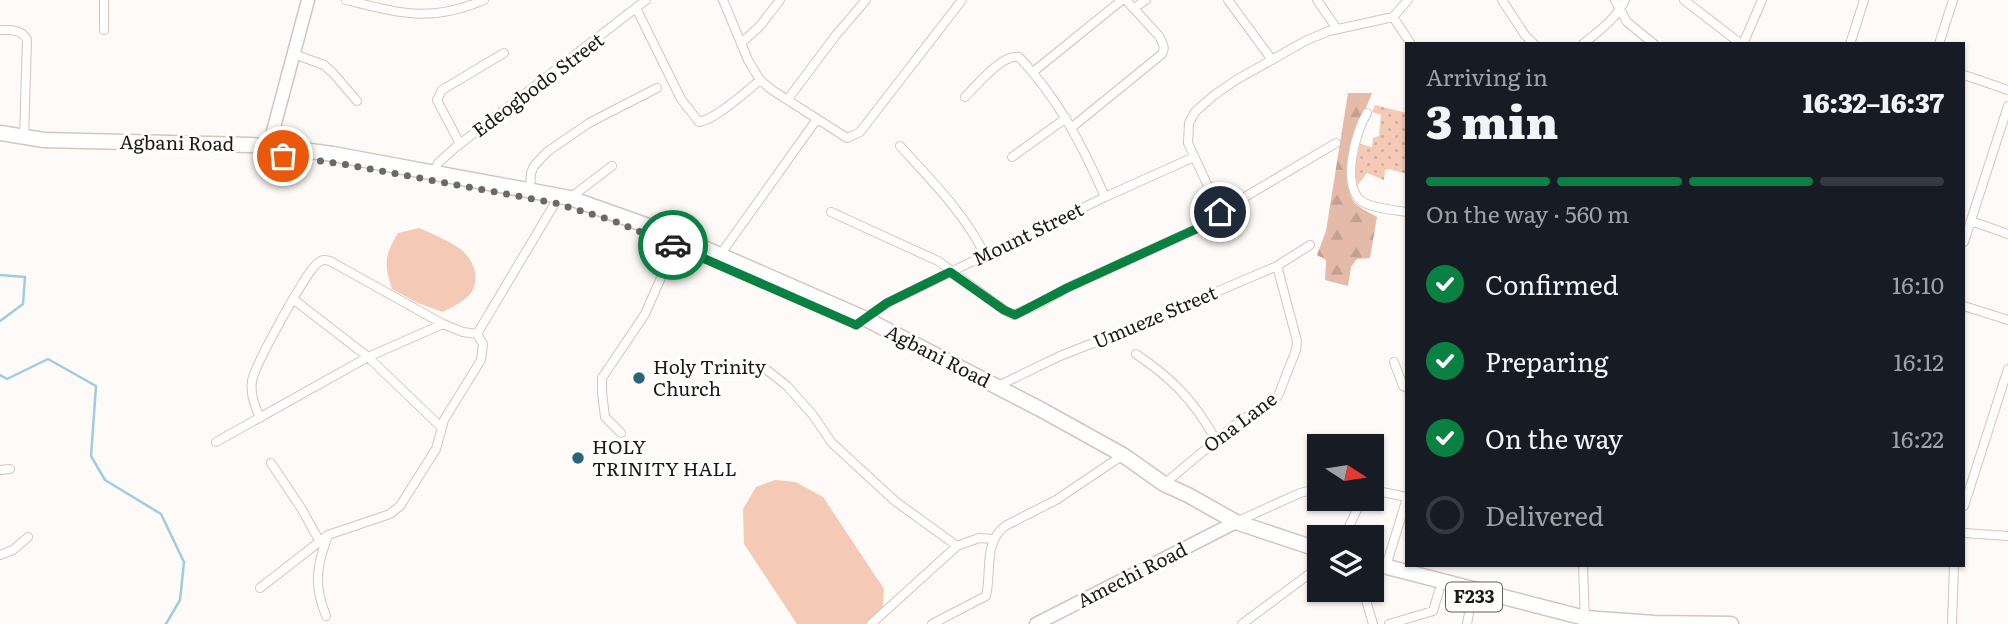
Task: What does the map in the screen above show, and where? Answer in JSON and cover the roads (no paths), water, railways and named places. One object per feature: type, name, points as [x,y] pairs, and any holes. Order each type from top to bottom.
[{"type":"main road","points":[[268,151],[294,54],[304,1]]},
{"type":"main road","name":"Agbani Road","points":[[0,133],[44,140],[333,154],[570,198],[674,235],[717,259],[998,386],[1232,524],[1270,541],[1307,550]]},
{"type":"main road","name":"Agbani Road","points":[[0,141],[74,150],[268,151],[555,203],[614,221],[675,246],[717,259]]},
{"type":"main road","name":"Agbani Road","points":[[861,322],[1120,457],[1164,484],[1188,495],[1232,524]]},
{"type":"main road","name":"Amechi Road","points":[[1036,624],[1232,524]]},
{"type":"main road","name":"F233","points":[[1384,568],[1582,622]]},
{"type":"main road","name":"F233","points":[[1384,569],[1439,591],[1455,592],[1582,622],[1731,624]]},
{"type":"street","points":[[346,0],[399,13],[427,15],[484,0]]},
{"type":"street","name":"Edeogbodo Street","points":[[434,173],[438,163],[460,144],[646,0]]},
{"type":"street","points":[[723,0],[760,80],[844,137],[860,132],[962,0]]},
{"type":"street","points":[[741,43],[760,26],[780,0]]},
{"type":"street","points":[[788,99],[866,0]]},
{"type":"street","points":[[1033,72],[1124,0],[1163,43],[1162,54],[1072,128]]},
{"type":"street","points":[[1134,8],[1146,0]]},
{"type":"street","points":[[1228,0],[1272,60]]},
{"type":"street","points":[[1317,0],[1336,29]]},
{"type":"street","points":[[1220,212],[1188,143],[1189,123],[1195,112],[1231,83],[1317,35],[1393,17],[1408,0]]},
{"type":"street","points":[[1502,0],[1524,35],[1532,42]]},
{"type":"street","points":[[1615,0],[1627,22],[1652,42]]},
{"type":"street","points":[[1585,42],[1604,27],[1625,0]]},
{"type":"street","points":[[1684,0],[1739,42]]},
{"type":"street","points":[[1743,42],[1762,0]]},
{"type":"street","points":[[1851,42],[1864,0]]},
{"type":"street","points":[[1940,42],[1953,0]]},
{"type":"street","points":[[104,1],[104,30]]},
{"type":"street","points":[[636,8],[681,99],[699,122],[705,121],[730,104],[760,80]]},
{"type":"street","points":[[1393,17],[1410,42]]},
{"type":"street","points":[[0,30],[17,30],[27,39],[24,138]]},
{"type":"street","points":[[460,144],[437,100],[438,95],[504,53]]},
{"type":"street","points":[[294,54],[324,65],[356,100]]},
{"type":"street","points":[[965,97],[992,70],[1013,56],[1019,57],[1066,118],[1105,197]]},
{"type":"street","points":[[1965,75],[2008,90]]},
{"type":"street","points":[[530,189],[534,166],[547,152],[589,123],[657,88]]},
{"type":"street","points":[[1965,240],[2008,106]]},
{"type":"street","points":[[1367,113],[1352,155],[1354,190],[1364,203],[1405,212]]},
{"type":"street","points":[[1012,157],[1066,118]]},
{"type":"street","points":[[717,259],[817,119]]},
{"type":"street","points":[[831,212],[938,261],[1004,310],[1015,315],[1196,229],[1336,143]]},
{"type":"street","points":[[900,146],[950,202],[985,255]]},
{"type":"street","name":"Mount Street","points":[[861,322],[887,303],[1105,197],[1194,157]]},
{"type":"street","points":[[570,198],[612,166]]},
{"type":"street","points":[[477,334],[555,203]]},
{"type":"street","points":[[1971,221],[2008,234]]},
{"type":"street","name":"Umueze Street","points":[[998,386],[1060,356],[1277,266],[1310,244]]},
{"type":"street","points":[[621,433],[606,417],[601,392],[602,378],[645,314],[675,246]]},
{"type":"street","points":[[260,418],[251,391],[256,370],[293,299],[316,265],[327,260],[443,324],[477,334]]},
{"type":"street","name":"Ona Lane","points":[[1164,484],[1216,440],[1278,396],[1296,350],[1296,335],[1277,266]]},
{"type":"street","points":[[293,299],[368,356],[441,427]]},
{"type":"street","points":[[1965,306],[2008,320]]},
{"type":"street","points":[[216,442],[368,356],[443,324]]},
{"type":"street","points":[[260,588],[328,535],[390,514],[400,506],[436,449],[441,427],[481,360],[483,344],[477,334]]},
{"type":"street","points":[[1136,354],[1177,385],[1189,398],[1216,440]]},
{"type":"street","points":[[1394,362],[1405,387]]},
{"type":"street","points":[[1965,503],[2008,369]]},
{"type":"street","points":[[767,370],[787,386],[812,414],[832,443],[895,501],[957,546]]},
{"type":"street","points":[[932,624],[986,596],[991,548],[994,539],[1005,526],[1056,500],[1120,457]]},
{"type":"street","points":[[271,463],[320,542]]},
{"type":"street","points":[[0,470],[10,469]]},
{"type":"street","points":[[1232,524],[1307,492]]},
{"type":"street","points":[[1384,493],[1405,498]]},
{"type":"street","points":[[1384,550],[1405,503]]},
{"type":"street","points":[[1965,533],[2008,536]]},
{"type":"street","points":[[326,616],[319,599],[318,561],[328,535]]},
{"type":"street","points":[[0,555],[13,550],[28,537]]},
{"type":"street","points":[[871,624],[957,546],[979,538],[994,539]]},
{"type":"street","points":[[1582,622],[1583,567]]},
{"type":"street","points":[[1952,624],[1954,567]]},
{"type":"street","points":[[1242,624],[1307,576]]},
{"type":"street","points":[[1389,624],[1431,613],[1439,591]]},
{"type":"street","points":[[1467,624],[1472,596]]},
{"type":"street","points":[[1367,602],[1373,624]]},
{"type":"waterway","points":[[0,275],[25,277],[23,304],[0,321]]},
{"type":"waterway","points":[[0,375],[7,379],[48,359],[96,386],[91,456],[105,480],[161,514],[184,562],[180,600],[166,624]]},
{"type":"place","name":"Holy Trinity Church","points":[[639,378]]},
{"type":"place","name":"HOLY TRINITY HALL","points":[[578,458]]}]
